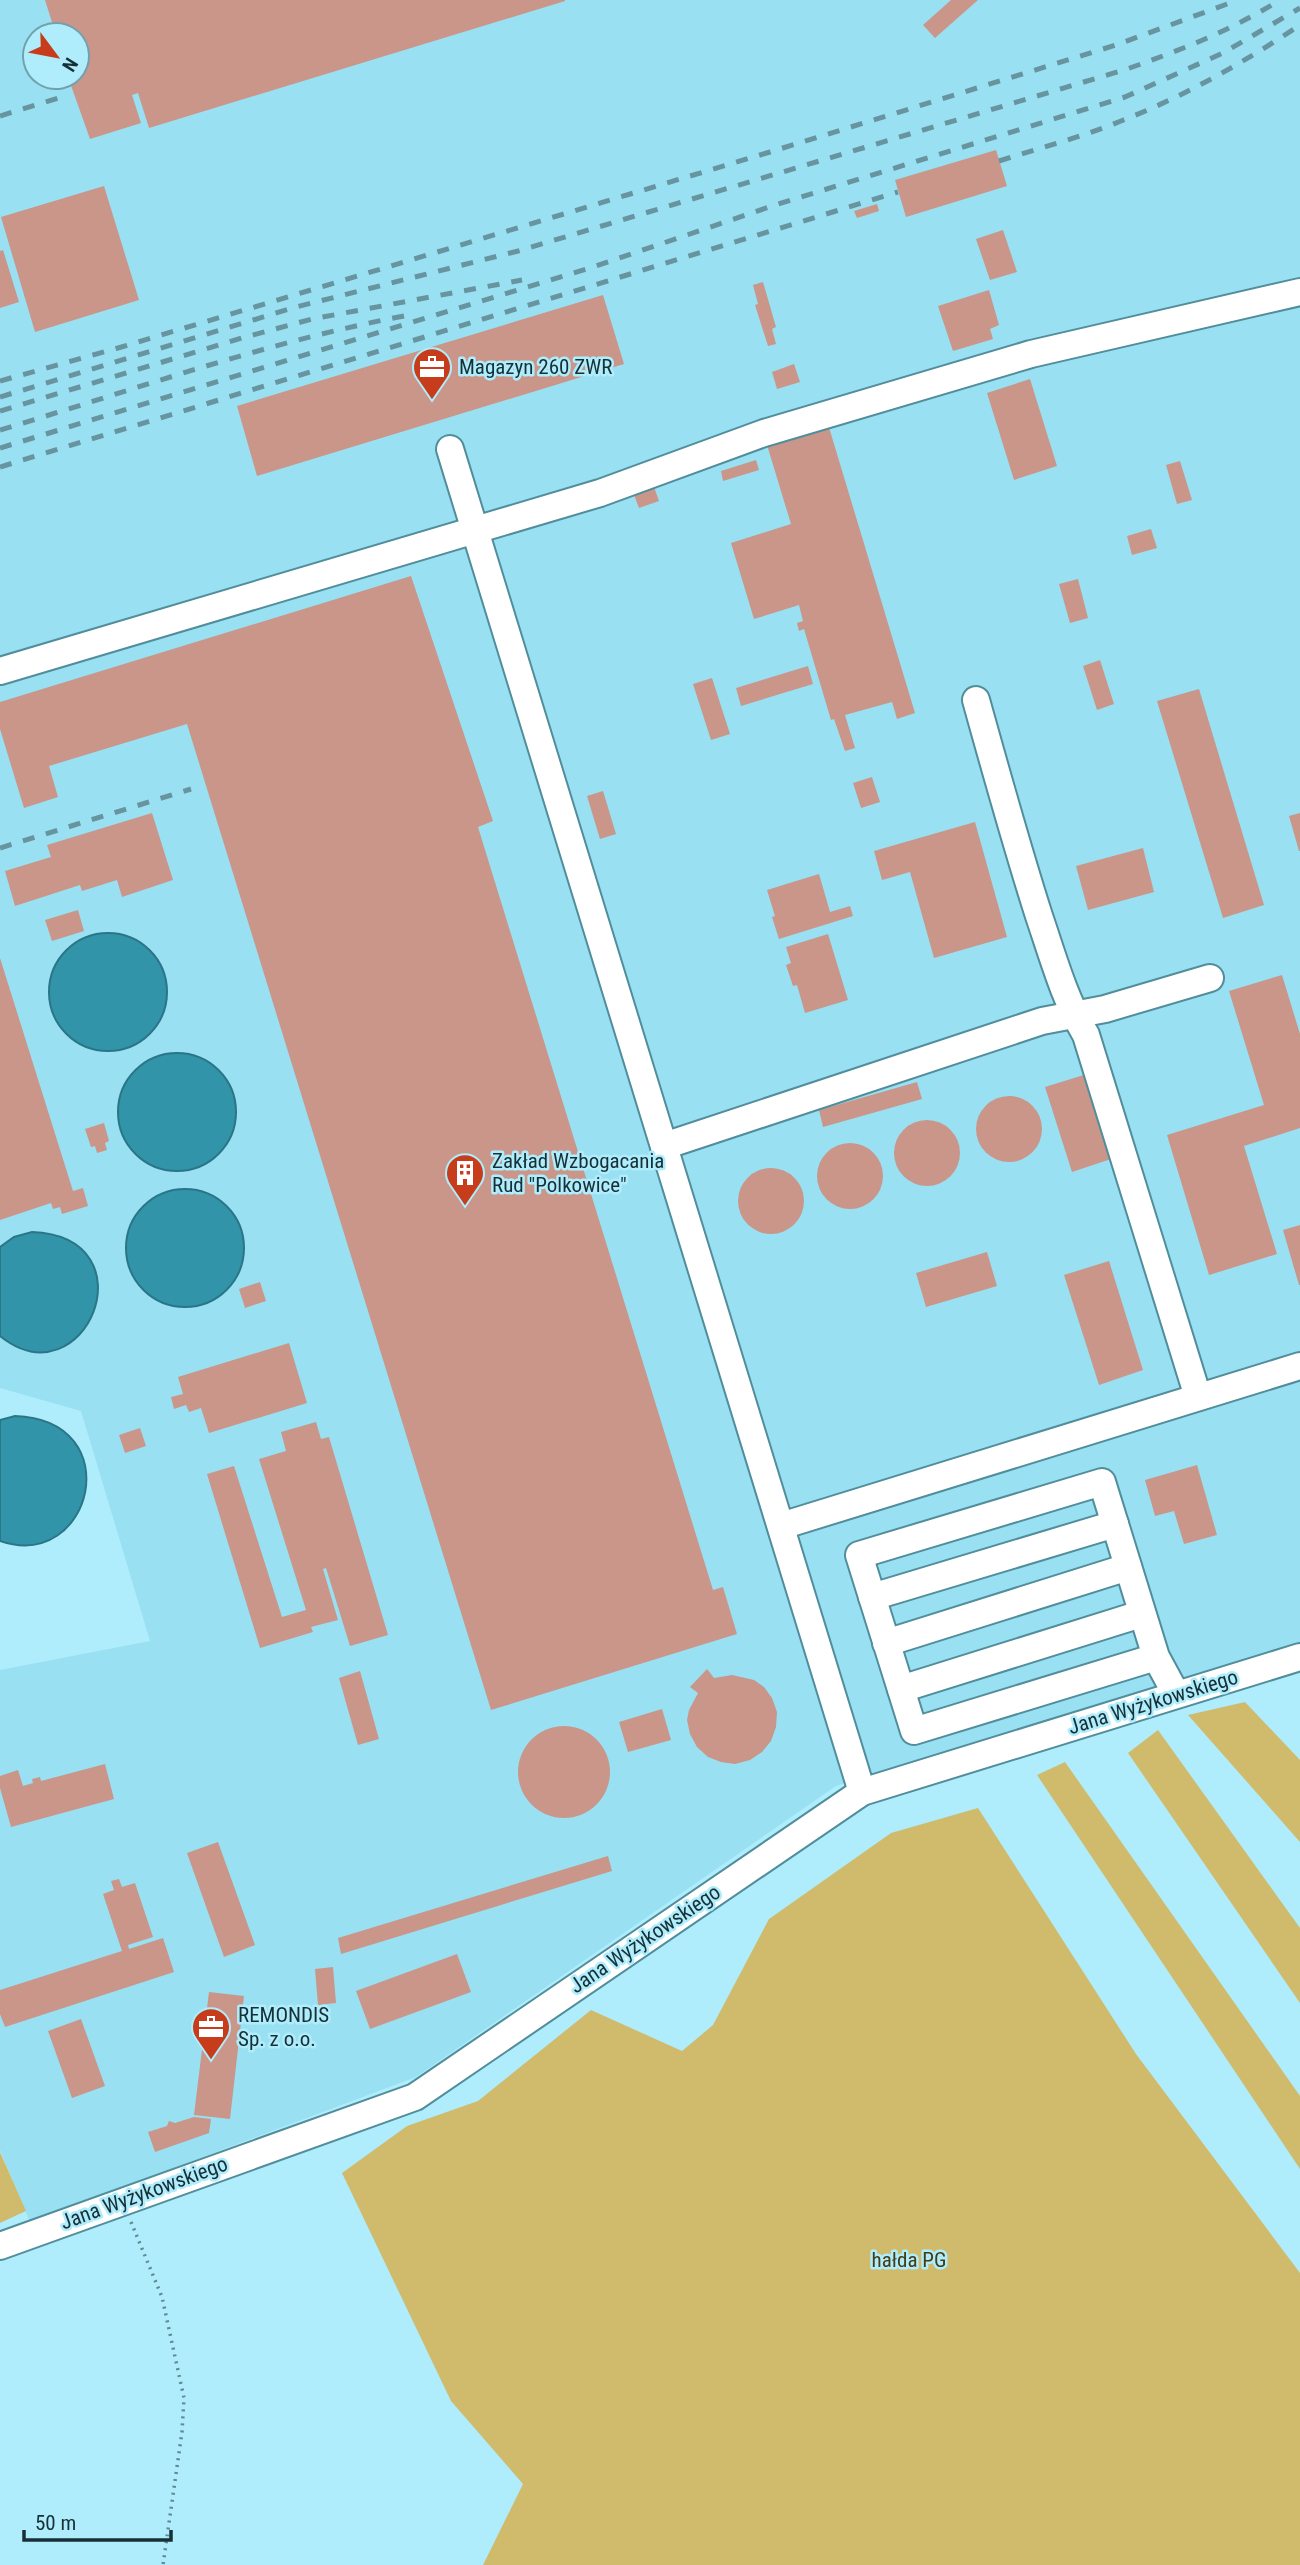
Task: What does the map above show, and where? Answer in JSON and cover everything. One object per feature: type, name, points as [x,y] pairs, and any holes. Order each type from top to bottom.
[{"type":"street","points":[[0,671],[600,493],[764,433],[1031,354],[1300,292]]},
{"type":"street","points":[[450,449],[862,1792]]},
{"type":"street","points":[[976,700],[1015,839],[1061,982],[1073,1014],[1086,1035],[1198,1396]]},
{"type":"street","points":[[664,1146],[1042,1021],[1105,1009],[1210,978]]},
{"type":"street","points":[[781,1526],[1300,1366]]},
{"type":"street","points":[[1156,1657],[914,1731],[859,1555],[1102,1482],[1141,1614],[1156,1657],[1176,1695]]},
{"type":"street","points":[[872,1597],[1115,1524]]},
{"type":"street","points":[[886,1643],[1128,1567]]},
{"type":"street","points":[[901,1689],[1141,1614]]},
{"type":"street","name":"Jana Wyżykowskiego","points":[[0,2246],[415,2097],[862,1792],[1300,1657]]},
{"type":"path","points":[[122,2200],[162,2297],[184,2398],[182,2432],[163,2565]]},
{"type":"shaded area","points":[[0,0],[1300,0],[1300,1643],[836,1786],[416,2077],[30,2222],[0,2150],[0,1670],[150,1641],[81,1411],[0,1388]]},
{"type":"shaded area","points":[[108,933],[131,937],[150,950],[163,969],[167,992],[163,1015],[150,1034],[131,1047],[108,1051],[85,1047],[66,1034],[53,1015],[49,992],[53,969],[66,950],[85,937]]},
{"type":"shaded area","points":[[177,1053],[200,1057],[219,1070],[232,1089],[236,1112],[232,1135],[219,1154],[200,1167],[177,1171],[154,1167],[135,1154],[122,1135],[118,1112],[122,1089],[135,1070],[154,1057]]},
{"type":"shaded area","points":[[185,1189],[208,1193],[227,1206],[240,1225],[244,1248],[240,1271],[227,1290],[208,1303],[185,1307],[162,1303],[143,1290],[130,1271],[126,1248],[130,1225],[143,1206],[162,1193]]},
{"type":"shaded area","points":[[32,1232],[69,1241],[90,1260],[98,1285],[94,1311],[80,1334],[58,1349],[31,1351],[0,1336],[0,1247],[14,1237]]},
{"type":"shaded area","points":[[15,1416],[51,1424],[74,1442],[85,1466],[85,1492],[75,1517],[57,1536],[32,1545],[0,1541],[0,1420]]},
{"type":"green space","points":[[1245,1702],[1300,1760],[1300,1842],[1188,1715]]},
{"type":"green space","points":[[1158,1730],[1300,1928],[1300,2003],[1128,1753]]},
{"type":"green space","points":[[1065,1762],[1300,2096],[1300,2169],[1037,1775]]},
{"type":"green space","name":"hałda PG","points":[[978,1808],[1136,2054],[1300,2273],[1300,2565],[483,2565],[523,2484],[451,2401],[342,2173],[407,2126],[478,2101],[591,2010],[682,2051],[713,2025],[769,1919],[891,1833]]},
{"type":"green space","points":[[0,2152],[26,2211],[0,2223]]},
{"type":"building","points":[[45,0],[565,0],[149,128],[138,93],[132,95],[141,123],[90,139],[73,91],[91,91],[91,21],[52,21]]},
{"type":"building","points":[[951,0],[978,0],[935,38],[923,25]]},
{"type":"building","points":[[996,150],[1007,186],[906,217],[895,180]]},
{"type":"building","points":[[104,186],[139,300],[35,332],[1,217]]},
{"type":"building","points":[[877,204],[879,211],[857,218],[854,211]]},
{"type":"building","points":[[1003,230],[1017,272],[990,280],[976,239]]},
{"type":"building","points":[[3,250],[19,302],[0,308],[0,251]]},
{"type":"building","points":[[763,282],[776,327],[772,329],[776,344],[768,346],[755,305],[758,304],[753,285]]},
{"type":"building","points":[[989,290],[999,325],[990,329],[993,339],[953,351],[938,306]]},
{"type":"building","points":[[603,295],[624,364],[257,476],[237,406]]},
{"type":"building","points":[[794,364],[800,382],[777,389],[772,372]]},
{"type":"building","points":[[1030,379],[1057,466],[1014,480],[987,393]]},
{"type":"building","points":[[828,424],[915,713],[897,719],[892,702],[845,715],[855,748],[845,751],[834,719],[831,720],[804,629],[799,631],[797,623],[803,621],[799,605],[754,619],[731,543],[791,524],[767,445]]},
{"type":"building","points":[[756,460],[759,470],[723,481],[721,471]]},
{"type":"building","points":[[1180,461],[1192,500],[1177,504],[1166,465]]},
{"type":"building","points":[[653,484],[659,501],[639,508],[633,492]]},
{"type":"building","points":[[1151,529],[1157,548],[1132,555],[1127,536]]},
{"type":"building","name":"Zakład Wzbogacania Rud \"Polkowice\"","points":[[411,576],[493,821],[478,827],[713,1590],[723,1587],[737,1634],[491,1710],[187,724],[49,766],[58,797],[24,808],[0,729],[0,702]]},
{"type":"building","points":[[1078,579],[1088,618],[1070,623],[1059,584]]},
{"type":"building","points":[[1100,660],[1114,704],[1097,710],[1083,666]]},
{"type":"building","points":[[808,666],[813,684],[741,706],[736,688]]},
{"type":"building","points":[[712,678],[730,734],[711,740],[693,684]]},
{"type":"building","points":[[1199,689],[1264,905],[1223,918],[1157,701]]},
{"type":"building","points":[[872,777],[880,802],[861,808],[853,783]]},
{"type":"building","points":[[603,791],[616,834],[600,839],[587,796]]},
{"type":"building","points":[[152,813],[173,880],[122,897],[117,880],[82,891],[80,885],[15,906],[5,871],[51,857],[47,845]]},
{"type":"building","points":[[1300,813],[1300,851],[1299,851],[1289,816]]},
{"type":"building","points":[[975,822],[1007,937],[934,958],[910,872],[882,880],[874,851]]},
{"type":"building","points":[[1143,848],[1154,892],[1088,910],[1076,866]]},
{"type":"building","points":[[819,874],[830,912],[850,906],[853,916],[779,939],[767,890]]},
{"type":"building","points":[[78,910],[84,931],[52,941],[45,920]]},
{"type":"building","points":[[828,934],[848,1000],[805,1013],[797,985],[793,986],[786,965],[791,963],[786,947]]},
{"type":"building","points":[[0,958],[73,1191],[83,1188],[88,1206],[62,1214],[60,1207],[53,1209],[51,1203],[0,1220]]},
{"type":"building","points":[[1282,975],[1300,1034],[1300,1128],[1244,1146],[1277,1254],[1209,1275],[1167,1135],[1264,1105],[1229,991]]},
{"type":"building","points":[[1087,1074],[1114,1158],[1072,1172],[1045,1087]]},
{"type":"building","points":[[917,1082],[922,1099],[823,1127],[819,1110]]},
{"type":"building","points":[[1002,1096],[1016,1096],[1028,1101],[1037,1110],[1042,1129],[1040,1142],[1033,1153],[1016,1162],[1002,1162],[990,1157],[981,1148],[976,1136],[976,1122],[981,1110],[990,1101]]},
{"type":"building","points":[[921,1120],[933,1120],[951,1129],[958,1140],[958,1166],[951,1177],[940,1184],[921,1186],[908,1181],[899,1172],[894,1159],[894,1147],[899,1134],[908,1125]]},
{"type":"building","points":[[104,1123],[109,1141],[105,1143],[107,1150],[97,1153],[95,1146],[91,1147],[85,1129]]},
{"type":"building","points":[[843,1143],[857,1143],[869,1148],[878,1157],[883,1176],[881,1189],[874,1200],[857,1209],[843,1209],[831,1204],[822,1195],[817,1183],[817,1169],[822,1157],[831,1148]]},
{"type":"building","points":[[764,1168],[778,1168],[790,1173],[799,1182],[804,1201],[802,1214],[795,1225],[778,1234],[764,1234],[752,1229],[743,1220],[738,1208],[738,1194],[743,1182],[752,1173]]},
{"type":"building","points":[[1300,1225],[1300,1285],[1299,1285],[1283,1230]]},
{"type":"building","points":[[987,1252],[997,1286],[926,1307],[916,1273]]},
{"type":"building","points":[[1109,1261],[1143,1370],[1099,1385],[1064,1275]]},
{"type":"building","points":[[260,1282],[266,1301],[245,1308],[239,1289]]},
{"type":"building","points":[[289,1343],[307,1403],[209,1433],[201,1408],[189,1412],[186,1405],[174,1409],[171,1397],[183,1394],[178,1377]]},
{"type":"building","points":[[316,1422],[321,1439],[329,1437],[388,1635],[350,1646],[326,1568],[323,1569],[338,1620],[311,1627],[313,1632],[260,1648],[207,1474],[234,1466],[282,1617],[306,1610],[259,1459],[286,1451],[281,1432]]},
{"type":"building","points":[[140,1428],[146,1446],[125,1453],[119,1435]]},
{"type":"building","points":[[1197,1465],[1217,1535],[1184,1544],[1174,1511],[1155,1516],[1145,1480]]},
{"type":"building","points":[[707,1669],[714,1678],[732,1675],[754,1680],[764,1687],[772,1698],[777,1712],[776,1727],[771,1741],[762,1752],[750,1760],[735,1764],[708,1757],[697,1747],[690,1734],[687,1720],[698,1693],[690,1687]]},
{"type":"building","points":[[360,1671],[379,1739],[358,1745],[339,1678]]},
{"type":"building","points":[[662,1709],[671,1740],[628,1752],[619,1722]]},
{"type":"building","points":[[564,1726],[582,1729],[597,1739],[607,1754],[610,1772],[607,1790],[597,1805],[582,1815],[564,1818],[546,1815],[531,1805],[521,1790],[518,1772],[521,1754],[531,1739],[546,1729]]},
{"type":"building","points":[[105,1764],[114,1799],[11,1827],[0,1788],[0,1776],[18,1770],[23,1786],[33,1783],[32,1779],[40,1777],[41,1781]]},
{"type":"building","points":[[218,1842],[255,1945],[224,1957],[187,1853]]},
{"type":"building","points":[[608,1856],[612,1871],[341,1954],[338,1938]]},
{"type":"building","points":[[119,1879],[122,1887],[135,1883],[153,1937],[128,1945],[129,1949],[163,1938],[174,1972],[5,2027],[0,2014],[0,1990],[122,1951],[103,1894],[114,1890],[111,1881]]},
{"type":"building","points":[[457,1954],[471,1992],[370,2029],[356,1991]]},
{"type":"building","points":[[333,1967],[336,2003],[318,2005],[315,1969]]},
{"type":"building","points":[[209,1992],[244,1996],[230,2119],[194,2115]]},
{"type":"building","points":[[81,2019],[105,2086],[72,2098],[48,2031]]},
{"type":"building","points":[[194,2117],[211,2119],[209,2133],[155,2152],[148,2132],[167,2126],[169,2121],[175,2123]]},
{"type":"railway","points":[[0,381],[770,152],[1116,45],[1238,0]]},
{"type":"railway","points":[[0,397],[296,307],[518,251],[1124,70],[1204,40],[1280,0]]},
{"type":"railway","points":[[0,448],[593,267],[775,205],[1125,97],[1223,53],[1300,8]]},
{"type":"railway","points":[[999,161],[1091,132],[1168,101],[1257,53],[1300,25]]},
{"type":"railway","points":[[0,116],[68,95]]},
{"type":"railway","points":[[0,467],[898,192]]},
{"type":"railway","points":[[0,411],[312,319],[522,280]]},
{"type":"railway","points":[[0,430],[251,353],[404,316]]},
{"type":"railway","points":[[0,848],[191,789]]},
{"type":"place","name":"Magazyn 260 ZWR","points":[[432,401]]},
{"type":"place","name":"Zakład Wzbogacania Rud \"Polkowice\"","points":[[465,1207]]},
{"type":"place","name":"REMONDIS Sp. z o.o.","points":[[211,2061]]}]
